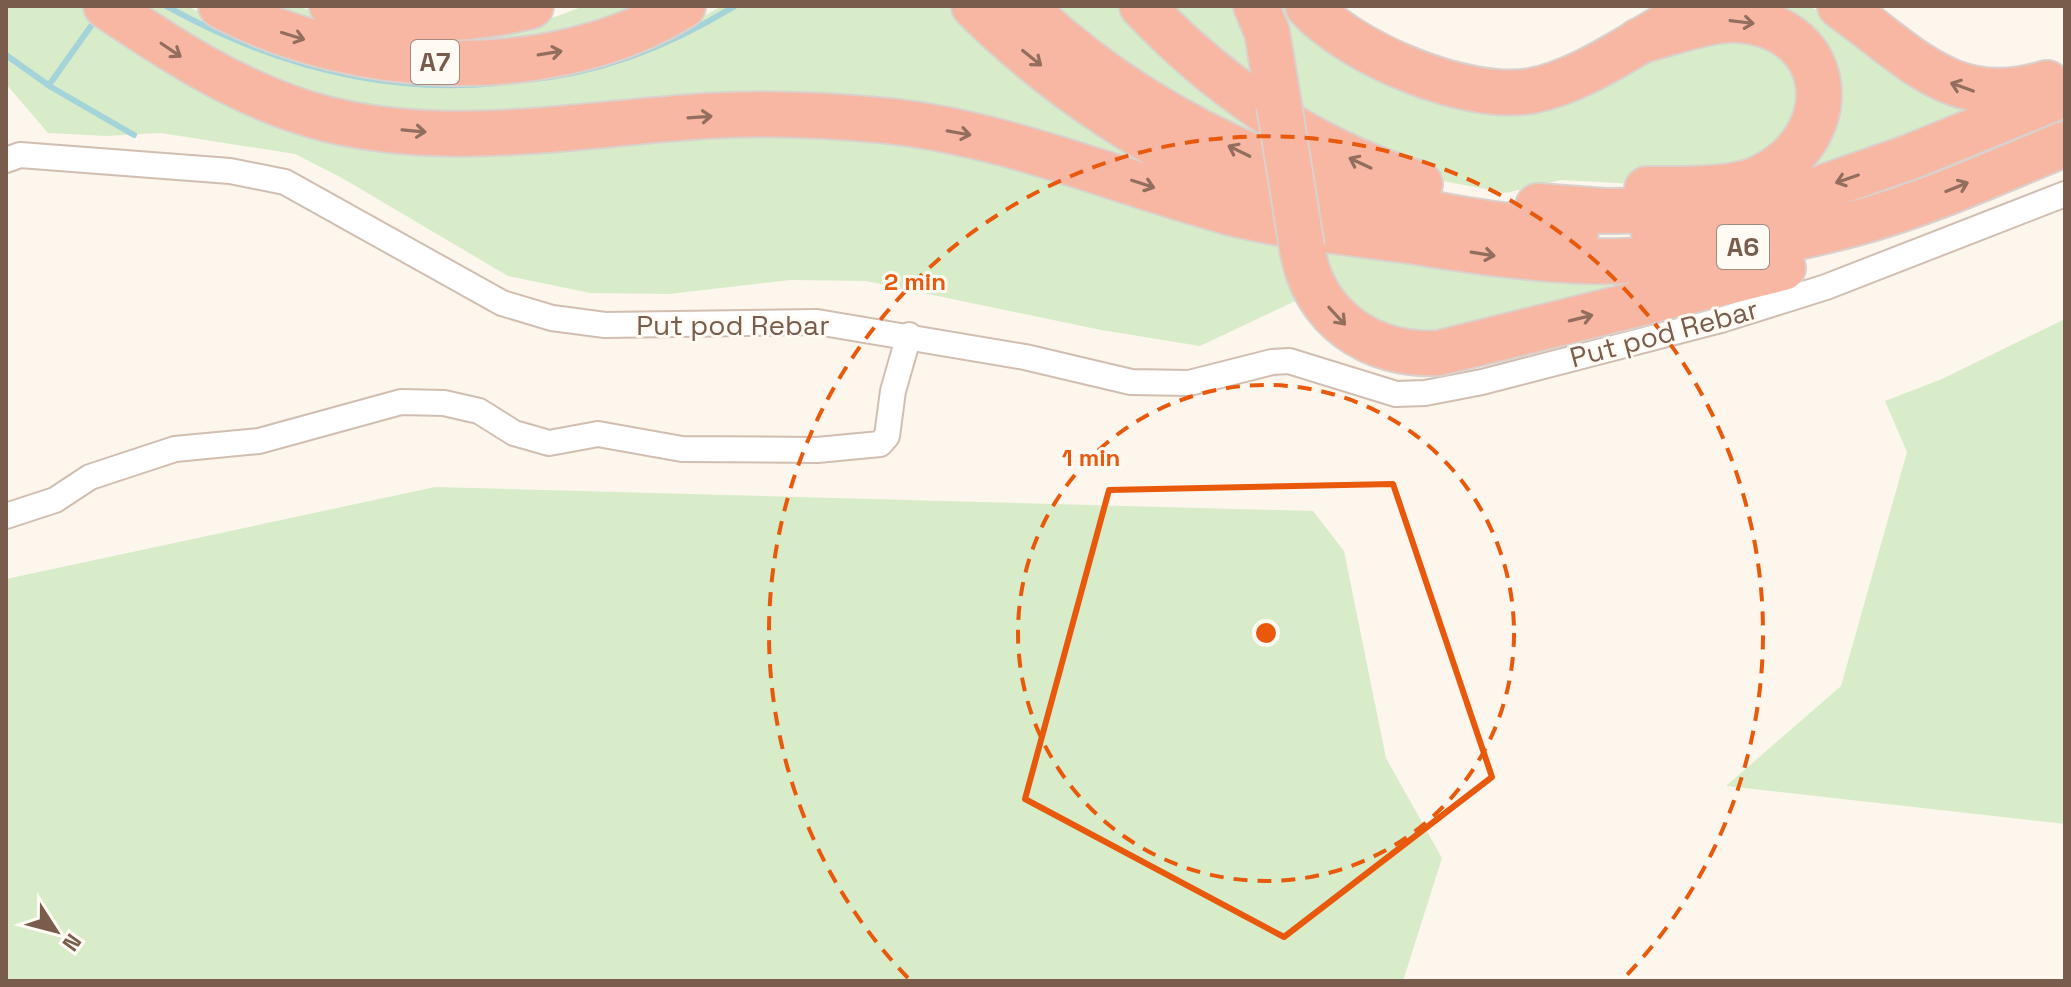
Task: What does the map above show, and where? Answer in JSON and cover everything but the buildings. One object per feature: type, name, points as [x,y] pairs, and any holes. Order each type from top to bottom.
[{"type":"highway","points":[[106,6],[178,55],[229,83],[315,116],[380,128],[445,133],[528,133],[726,115],[800,115],[892,122],[981,137],[1068,160],[1233,213],[1312,229],[1407,241]]},
{"type":"highway","name":"A7","points":[[221,6],[278,31],[374,57],[468,62],[591,46],[683,6]]},
{"type":"highway","name":"A7","points":[[332,6],[380,16],[432,20],[492,16],[531,6]]},
{"type":"highway","points":[[974,6],[1064,84],[1142,137],[1222,180],[1299,211],[1407,241]]},
{"type":"highway","points":[[1023,6],[1106,74],[1198,131],[1250,156],[1364,197],[1445,215],[1535,229],[1598,231],[1702,223],[1752,212],[1795,195]]},
{"type":"highway","points":[[1142,6],[1179,46],[1220,80],[1332,150],[1380,172],[1433,188],[1563,208],[1653,211],[1697,209],[1795,195]]},
{"type":"highway","points":[[1256,6],[1267,32],[1305,266],[1317,293],[1371,344],[1399,351],[1439,353],[1824,257],[1861,239],[1907,207]]},
{"type":"highway","points":[[1308,6],[1336,34],[1379,58],[1432,76],[1502,91],[1529,91],[1558,82],[1701,6]]},
{"type":"highway","points":[[1840,6],[1925,68],[1974,91],[2026,89],[2065,77]]},
{"type":"highway","points":[[1505,201],[1563,188],[1673,189],[1745,183],[1783,163],[1807,139],[1816,122],[1822,94],[1811,62],[1793,43],[1765,27],[1727,20],[1639,41]]},
{"type":"highway","name":"A6","points":[[1795,195],[1910,157],[2065,94]]},
{"type":"highway","name":"A6","points":[[1407,241],[1495,256],[1590,261],[1724,251],[1854,224],[1907,207],[2065,144]]},
{"type":"street","name":"Put pod Rebar","points":[[6,160],[20,155],[215,170],[285,182],[502,303],[552,318],[605,325],[817,322],[909,335],[1025,357],[1131,382],[1189,383],[1272,362],[1289,361],[1396,394],[1425,393],[1482,382],[1721,320],[1826,287],[2065,194]]},
{"type":"street","points":[[6,516],[55,500],[90,477],[175,449],[259,441],[401,402],[444,403],[479,411],[514,433],[549,443],[598,434],[682,449],[817,450],[880,444],[887,436],[893,391],[909,335]]},
{"type":"highlighted area","points":[[1393,484],[1492,777],[1284,937],[1025,799],[1109,490]]},
{"type":"green space","points":[[6,6],[85,6],[248,103],[895,135],[1292,239],[1308,295],[1200,346],[1101,330],[866,281],[791,280],[669,294],[590,293],[508,276],[342,178],[295,154],[161,133],[106,136],[48,133],[6,84]]},
{"type":"green space","points":[[133,6],[187,6],[249,36],[313,60],[652,44],[722,6],[958,6],[1159,172],[1035,129],[892,104],[414,114],[291,91]]},
{"type":"green space","points":[[257,6],[297,6],[324,15],[466,30],[555,17],[584,6],[644,6],[583,25],[520,39],[489,44],[425,46],[341,32]]},
{"type":"green space","points":[[1048,6],[1124,6],[1301,158],[1175,97]]},
{"type":"green space","points":[[1157,6],[1242,6],[1270,99]]},
{"type":"green space","points":[[1267,6],[1294,6],[1457,92],[1734,28],[1805,69],[1783,156],[1636,184],[1561,180],[1506,193],[1443,181],[1407,170],[1291,111]]},
{"type":"green space","points":[[1723,6],[1806,6],[1823,12],[1987,104],[1888,143],[1777,177],[1830,88]]},
{"type":"green space","points":[[1313,243],[1462,272],[1614,283],[1600,294],[1438,340],[1347,311]]},
{"type":"green space","points":[[2065,319],[2065,824],[1726,786],[1841,686],[1907,452],[1885,401],[1942,379]]},
{"type":"green space","points":[[435,487],[1313,511],[1344,551],[1386,758],[1442,858],[1403,981],[6,981],[6,579]]},
{"type":"waterway","points":[[166,6],[245,44],[326,70],[411,84],[498,83]]},
{"type":"waterway","points":[[525,80],[580,71],[634,55],[686,33],[735,6]]},
{"type":"waterway","points":[[49,85],[91,26]]},
{"type":"waterway","points":[[6,55],[51,87],[134,135]]}]
